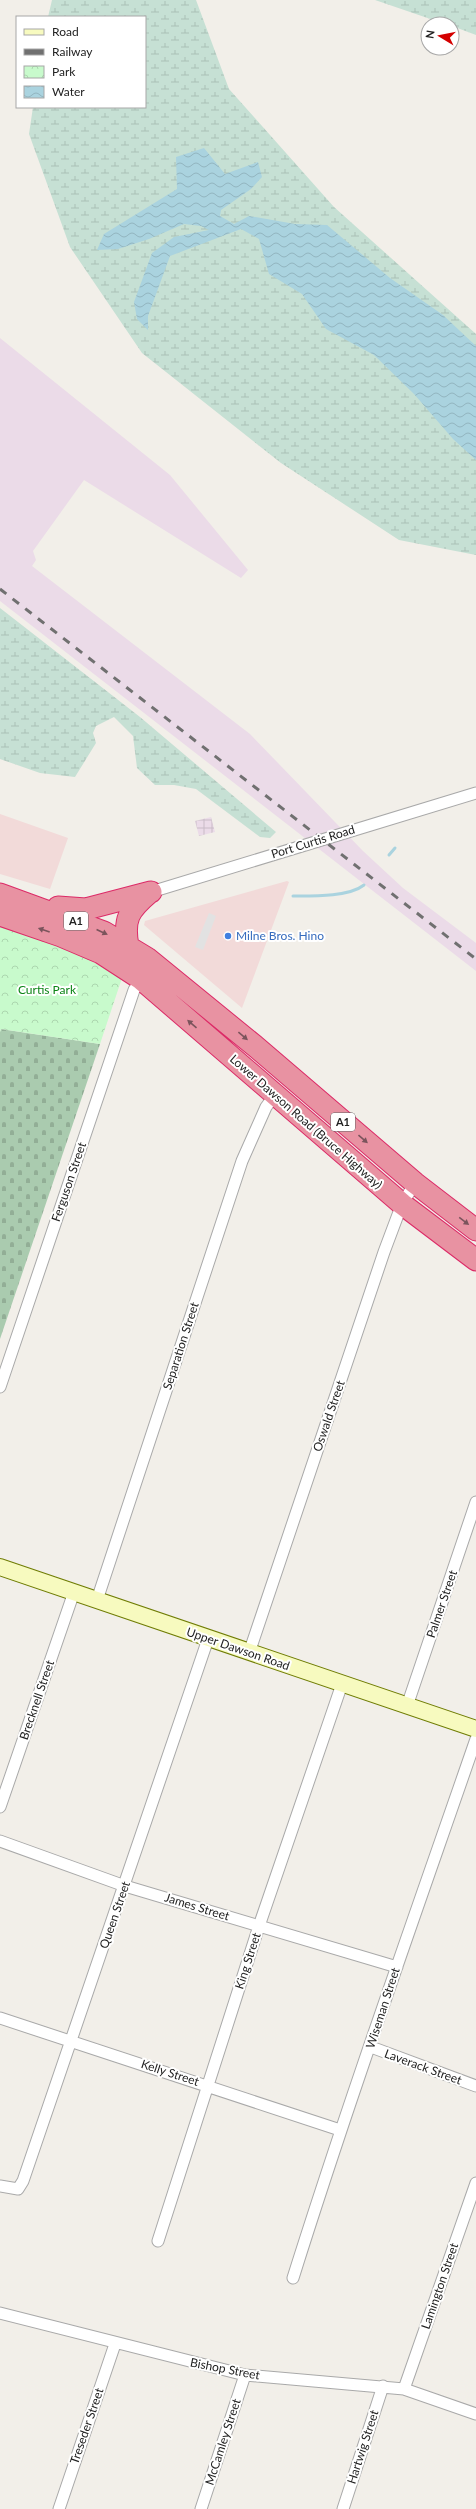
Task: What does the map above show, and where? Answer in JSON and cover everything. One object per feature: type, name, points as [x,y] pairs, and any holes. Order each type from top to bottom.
[{"type":"highway","points":[[26,902],[70,909],[86,909],[151,892]]},
{"type":"highway","points":[[128,946],[126,930],[129,913],[133,906],[151,892]]},
{"type":"highway","name":"A1","points":[[0,894],[26,902],[104,932],[128,946]]},
{"type":"highway","name":"A1","points":[[0,915],[61,936],[101,953],[141,979]]},
{"type":"highway","name":"Lower Dawson Road (Bruce Highway)","points":[[128,946],[147,958],[255,1046],[415,1183],[476,1230]]},
{"type":"highway","name":"Lower Dawson Road (Bruce Highway)","points":[[141,979],[274,1096],[402,1204],[476,1260]]},
{"type":"street","name":"Port Curtis Road","points":[[151,892],[476,793]]},
{"type":"street","name":"Ferguson Street","points":[[0,1387],[129,1004],[141,979]]},
{"type":"street","name":"Separation Street","points":[[97,1600],[242,1161],[266,1107],[274,1096]]},
{"type":"street","name":"Oswald Street","points":[[249,1653],[384,1252],[402,1204],[415,1183]]},
{"type":"street","name":"Palmer Street","points":[[407,1706],[476,1502]]},
{"type":"street","name":"Upper Dawson Road","points":[[0,1567],[476,1729]]},
{"type":"street","name":"Brecknell Street","points":[[0,1807],[74,1592]]},
{"type":"street","name":"Queen Street","points":[[0,2186],[18,2190],[125,1886],[208,1639]]},
{"type":"street","name":"King Street","points":[[158,2241],[259,1926],[342,1684]]},
{"type":"street","name":"Wiseman Street","points":[[292,2278],[340,2130],[371,2047],[397,1966],[476,1739]]},
{"type":"street","name":"James Street","points":[[0,1841],[125,1886],[397,1966]]},
{"type":"street","name":"Kelly Street","points":[[0,2018],[340,2130]]},
{"type":"street","name":"Laverack Street","points":[[371,2047],[476,2086]]},
{"type":"street","name":"Lamington Street","points":[[404,2389],[476,2183]]},
{"type":"street","name":"Bishop Street","points":[[0,2313],[116,2344],[245,2375],[404,2389],[476,2414]]},
{"type":"street","name":"Treseder Street","points":[[59,2509],[116,2344]]},
{"type":"street","name":"McCamley Street","points":[[201,2509],[245,2375]]},
{"type":"street","name":"Hartwig Street","points":[[343,2509],[383,2386]]},
{"type":"shaded area","points":[[0,338],[170,475],[248,570],[241,578],[84,480],[33,551],[36,560],[32,566],[250,734],[363,851],[403,888],[476,943],[476,971],[0,601]]},
{"type":"shaded area","points":[[0,814],[68,838],[50,889],[0,874]]},
{"type":"shaded area","points":[[211,817],[215,832],[199,836],[195,821]]},
{"type":"shaded area","points":[[287,881],[289,882],[242,1008],[144,925],[145,921]]},
{"type":"shaded area","points":[[209,913],[216,916],[203,950],[195,947]]},
{"type":"green space","points":[[52,0],[196,0],[229,89],[334,207],[476,334],[476,555],[399,540],[281,463],[142,353],[70,247],[29,134],[33,108],[146,108],[146,16],[48,16]]},
{"type":"green space","points":[[375,0],[476,0],[476,35],[460,29],[460,16],[422,16]]},
{"type":"green space","points":[[0,608],[140,717],[276,832],[270,838],[260,837],[196,789],[174,785],[155,785],[137,768],[133,736],[114,717],[96,726],[93,733],[96,743],[75,777],[40,773],[0,759]]},
{"type":"green space","name":"Curtis Park","points":[[0,926],[70,949],[122,978],[100,1044],[1,1029],[0,1032]]},
{"type":"green space","points":[[1,1029],[100,1044],[0,1339],[0,1032]]},
{"type":"water","points":[[204,148],[225,174],[258,162],[262,177],[251,189],[221,210],[220,216],[234,224],[249,216],[295,224],[327,225],[390,278],[443,315],[476,346],[476,460],[453,439],[414,394],[374,355],[326,329],[302,294],[269,274],[259,239],[241,229],[170,256],[148,316],[148,330],[137,319],[134,302],[152,253],[174,237],[209,230],[201,226],[184,224],[149,239],[118,249],[97,250],[104,234],[177,189],[176,157]]},
{"type":"waterway","points":[[389,855],[395,848]]},
{"type":"waterway","points":[[293,896],[340,894],[349,892],[364,885]]},
{"type":"railway","points":[[0,589],[476,959]]},
{"type":"place","name":"Milne Bros. Hino","points":[[228,936]]}]
